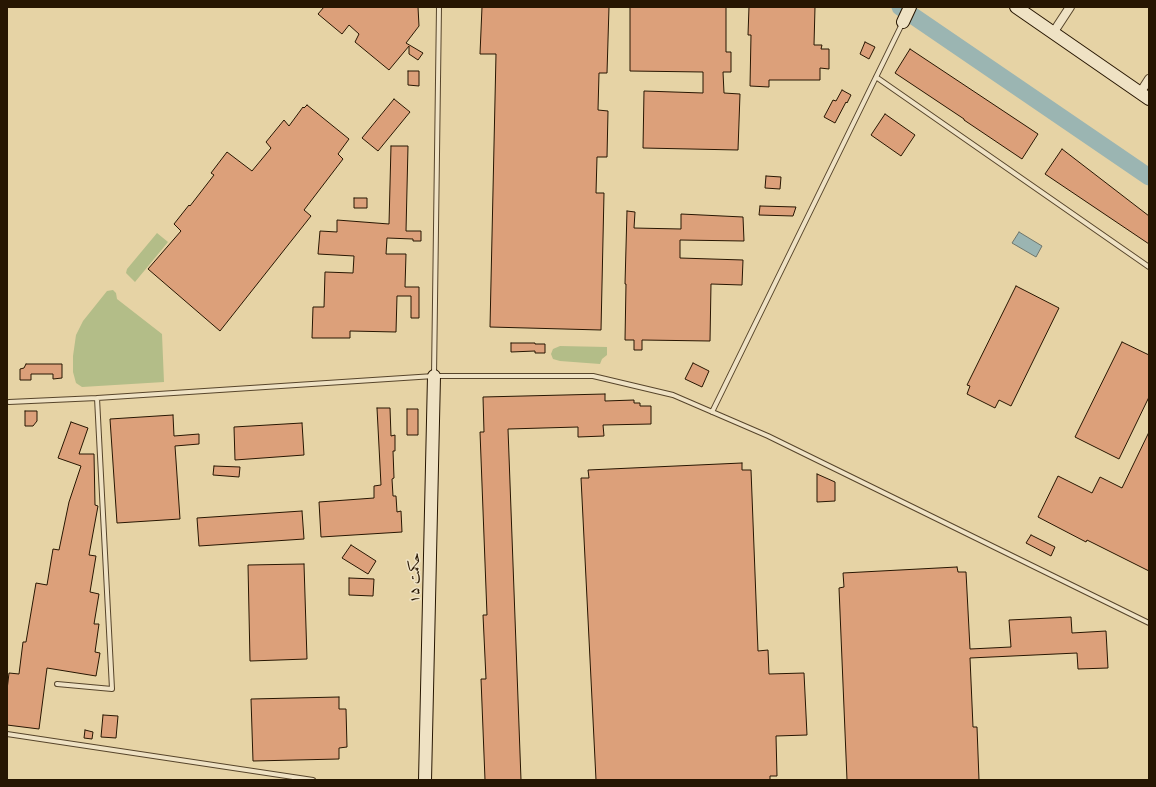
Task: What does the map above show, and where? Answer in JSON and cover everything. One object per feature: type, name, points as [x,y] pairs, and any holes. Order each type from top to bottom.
[{"type":"street","points":[[903,22],[910,7]]},
{"type":"street","points":[[1016,7],[1144,96],[1149,79]]},
{"type":"street","points":[[1053,33],[1070,7]]},
{"type":"street","name":"حکمت ۱۵","points":[[425,780],[434,376]]},
{"type":"lane","points":[[434,376],[439,7]]},
{"type":"lane","points":[[712,412],[903,22]]},
{"type":"lane","points":[[876,77],[1149,267]]},
{"type":"lane","points":[[9,402],[97,398],[434,376],[593,376],[673,395],[768,436],[1149,623]]},
{"type":"lane","points":[[57,684],[112,689],[97,398]]},
{"type":"lane","points":[[7,734],[313,780]]},
{"type":"green space","points":[[157,233],[168,242],[135,282],[126,273],[127,269]]},
{"type":"green space","points":[[113,290],[116,293],[117,299],[162,334],[164,382],[82,387],[76,383],[73,372],[73,356],[76,335],[83,321],[107,291]]},
{"type":"green space","points":[[560,346],[607,347],[607,355],[602,359],[600,364],[560,361],[553,359],[551,354],[553,349]]},
{"type":"water","points":[[1019,232],[1042,246],[1036,257],[1012,243]]},
{"type":"building","points":[[324,7],[418,7],[419,26],[406,43],[423,53],[418,60],[409,54],[409,46],[389,70],[355,42],[359,34],[349,25],[342,34],[318,14]]},
{"type":"building","points":[[482,7],[609,7],[607,73],[599,73],[598,110],[608,111],[607,157],[597,157],[596,193],[604,193],[601,330],[490,327],[496,54],[480,54]]},
{"type":"building","points":[[630,7],[726,7],[726,52],[731,52],[731,72],[723,72],[724,93],[740,94],[738,150],[643,148],[644,91],[703,93],[703,72],[630,71]]},
{"type":"building","points":[[749,7],[815,7],[814,45],[822,45],[821,49],[829,49],[829,69],[820,68],[820,80],[769,80],[769,87],[750,86],[751,35],[748,35]]},
{"type":"building","points":[[865,42],[875,47],[869,59],[860,54]]},
{"type":"building","points":[[910,49],[1038,134],[1022,159],[895,73]]},
{"type":"building","points":[[408,71],[419,71],[419,86],[408,85]]},
{"type":"building","points":[[842,90],[851,95],[835,123],[824,117],[833,100],[836,101]]},
{"type":"building","points":[[394,99],[410,112],[378,151],[362,138]]},
{"type":"building","points":[[307,105],[349,139],[338,154],[343,159],[304,210],[311,216],[220,331],[148,269],[181,231],[174,224],[214,175],[211,173],[227,152],[252,171],[271,148],[266,142],[284,120],[289,126],[303,107],[304,108]]},
{"type":"building","points":[[885,114],[915,135],[901,156],[871,135]]},
{"type":"building","points":[[391,146],[408,146],[406,231],[421,231],[421,241],[413,241],[413,239],[387,238],[386,254],[406,254],[405,287],[419,287],[419,318],[411,318],[411,296],[397,296],[396,332],[350,331],[350,338],[312,338],[313,307],[324,307],[325,272],[353,273],[354,256],[318,254],[320,231],[337,232],[337,220],[389,224]]},
{"type":"building","points":[[1062,149],[1149,216],[1149,244],[1045,174]]},
{"type":"building","points":[[766,176],[781,177],[780,189],[765,188]]},
{"type":"building","points":[[354,198],[367,198],[367,208],[354,208]]},
{"type":"building","points":[[760,206],[796,207],[793,216],[759,215]]},
{"type":"building","points":[[627,211],[635,212],[634,228],[681,229],[681,214],[743,217],[744,241],[680,240],[680,258],[743,260],[742,285],[711,284],[710,341],[642,340],[642,350],[634,350],[634,340],[625,340]]},
{"type":"building","points":[[1016,286],[1059,308],[1011,406],[999,400],[995,408],[967,394],[970,386],[967,385]]},
{"type":"building","points":[[1122,342],[1149,355],[1149,397],[1119,459],[1075,437]]},
{"type":"building","points":[[511,343],[545,344],[545,353],[535,353],[535,351],[511,352]]},
{"type":"building","points":[[693,363],[709,371],[702,387],[685,379]]},
{"type":"building","points":[[26,364],[62,364],[62,378],[53,379],[53,374],[31,374],[31,380],[20,380],[20,369],[24,368]]},
{"type":"building","points":[[605,394],[605,401],[634,400],[634,403],[640,403],[640,406],[651,406],[651,424],[603,425],[604,436],[578,437],[578,427],[508,429],[521,780],[485,780],[481,679],[486,679],[483,615],[487,615],[480,432],[484,432],[483,397]]},
{"type":"building","points":[[377,408],[390,408],[391,436],[395,435],[395,451],[393,451],[394,478],[392,479],[393,496],[396,496],[397,512],[401,511],[402,532],[321,537],[319,502],[374,498],[374,486],[381,485]]},
{"type":"building","points":[[407,409],[418,409],[418,435],[407,435]]},
{"type":"building","points":[[25,411],[37,411],[37,421],[33,426],[25,426]]},
{"type":"building","points":[[173,415],[174,436],[199,434],[199,444],[175,446],[180,519],[117,523],[110,419]]},
{"type":"building","points":[[71,422],[88,428],[79,454],[94,454],[95,505],[98,506],[89,555],[96,556],[90,592],[99,594],[94,624],[99,624],[95,652],[100,653],[96,676],[47,668],[39,729],[7,725],[7,690],[9,673],[19,674],[23,642],[26,642],[36,583],[47,585],[53,549],[59,550],[69,502],[81,466],[58,458]]},
{"type":"building","points":[[302,423],[304,455],[235,460],[234,427]]},
{"type":"building","points":[[1149,432],[1149,571],[1087,540],[1086,542],[1038,517],[1058,476],[1092,493],[1100,477],[1122,488]]},
{"type":"building","points":[[742,463],[742,470],[751,470],[758,651],[768,650],[769,674],[804,673],[807,735],[776,736],[777,776],[770,776],[770,780],[596,780],[581,478],[589,478],[588,470]]},
{"type":"building","points":[[214,466],[240,467],[239,477],[213,475]]},
{"type":"building","points":[[817,474],[835,482],[835,501],[817,502]]},
{"type":"building","points":[[302,511],[304,539],[199,546],[197,518]]},
{"type":"building","points":[[1031,535],[1055,547],[1051,556],[1026,543]]},
{"type":"building","points":[[351,545],[376,561],[368,574],[342,558]]},
{"type":"building","points":[[304,564],[307,659],[250,661],[248,565]]},
{"type":"building","points":[[957,567],[958,572],[966,572],[970,649],[1011,647],[1009,620],[1071,617],[1072,633],[1106,631],[1108,668],[1078,669],[1077,653],[970,658],[973,727],[977,727],[979,780],[847,780],[839,588],[844,587],[843,573]]},
{"type":"building","points":[[349,578],[374,579],[373,596],[349,595]]},
{"type":"building","points":[[339,697],[339,709],[346,709],[347,747],[339,748],[339,759],[253,761],[251,699]]},
{"type":"building","points":[[103,715],[118,716],[116,738],[101,737]]},
{"type":"building","points":[[85,730],[93,732],[92,739],[84,738]]},
{"type":"waterway","points":[[900,7],[1149,177]]}]
